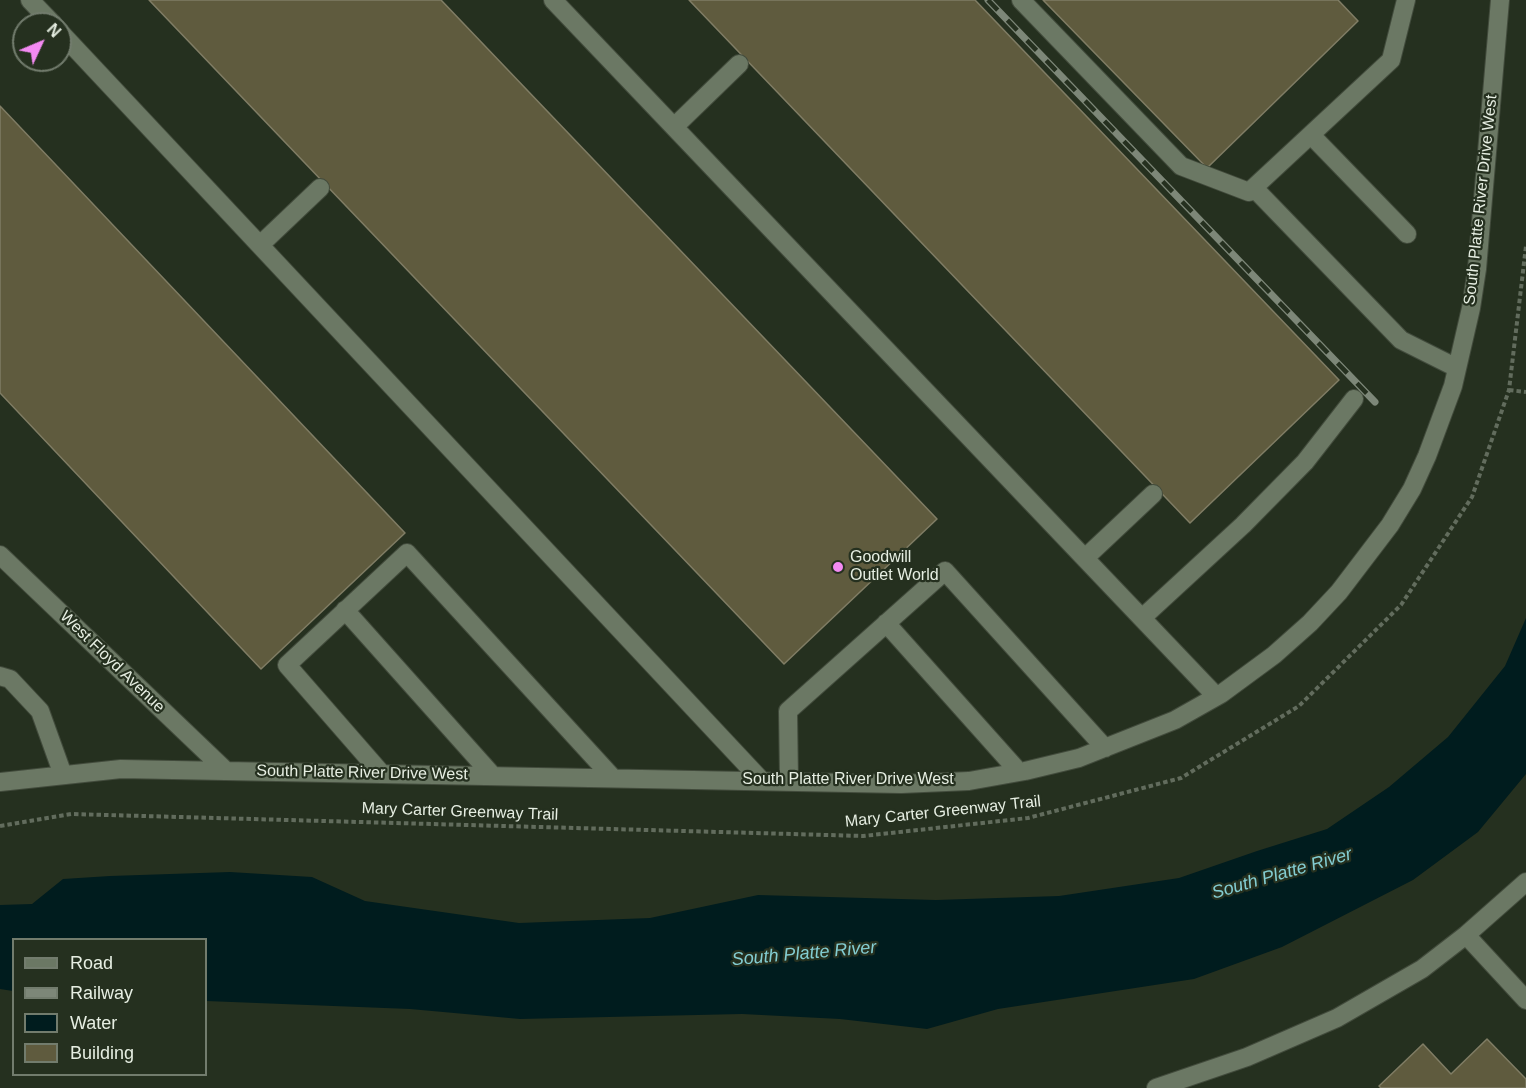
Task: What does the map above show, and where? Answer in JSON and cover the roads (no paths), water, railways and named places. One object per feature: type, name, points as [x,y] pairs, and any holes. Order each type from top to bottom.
[{"type":"street","points":[[30,0],[42,12]]},
{"type":"street","points":[[553,0],[1216,696]]},
{"type":"street","points":[[1022,0],[1181,166],[1250,192],[1391,60],[1406,0]]},
{"type":"street","name":"South Platte River Drive West","points":[[0,782],[121,769],[224,769],[901,783],[969,780],[1019,772],[1079,758],[1175,720],[1216,696],[1274,655],[1310,623],[1365,559],[1390,525],[1412,489],[1440,424],[1458,368],[1471,308],[1477,269],[1500,0]]},
{"type":"street","points":[[72,45],[762,780]]},
{"type":"street","points":[[674,127],[739,64]]},
{"type":"street","points":[[1311,135],[1407,234]]},
{"type":"street","points":[[260,245],[320,188]]},
{"type":"street","points":[[1254,188],[1401,340],[1458,368]]},
{"type":"street","points":[[1142,618],[1243,525],[1305,462],[1354,399]]},
{"type":"street","points":[[1085,558],[1153,494]]},
{"type":"street","points":[[382,774],[287,665],[407,553],[613,778]]},
{"type":"street","name":"West Floyd Avenue","points":[[0,555],[224,769]]},
{"type":"street","points":[[789,780],[788,711],[945,570],[1105,748]]},
{"type":"street","points":[[345,610],[493,776]]},
{"type":"street","points":[[886,623],[1019,772]]},
{"type":"street","points":[[0,676],[10,679],[40,711],[63,775]]},
{"type":"street","points":[[1156,1088],[1183,1084],[1337,1018],[1422,969],[1466,935],[1526,882]]},
{"type":"street","points":[[1466,935],[1526,1000]]},
{"type":"water","name":"South Platte River","points":[[1526,618],[1526,774],[1478,832],[1413,880],[1282,947],[1194,979],[998,1009],[927,1029],[840,1019],[742,1014],[520,1019],[410,1009],[207,1001],[207,938],[12,938],[12,991],[0,989],[0,905],[32,904],[63,879],[230,872],[312,877],[365,901],[519,923],[650,918],[758,895],[936,900],[1059,896],[1179,878],[1327,829],[1389,787],[1448,737],[1505,666]]},
{"type":"railway","points":[[988,0],[1375,402]]},
{"type":"place","name":"Goodwill Outlet World","points":[[838,567]]}]
